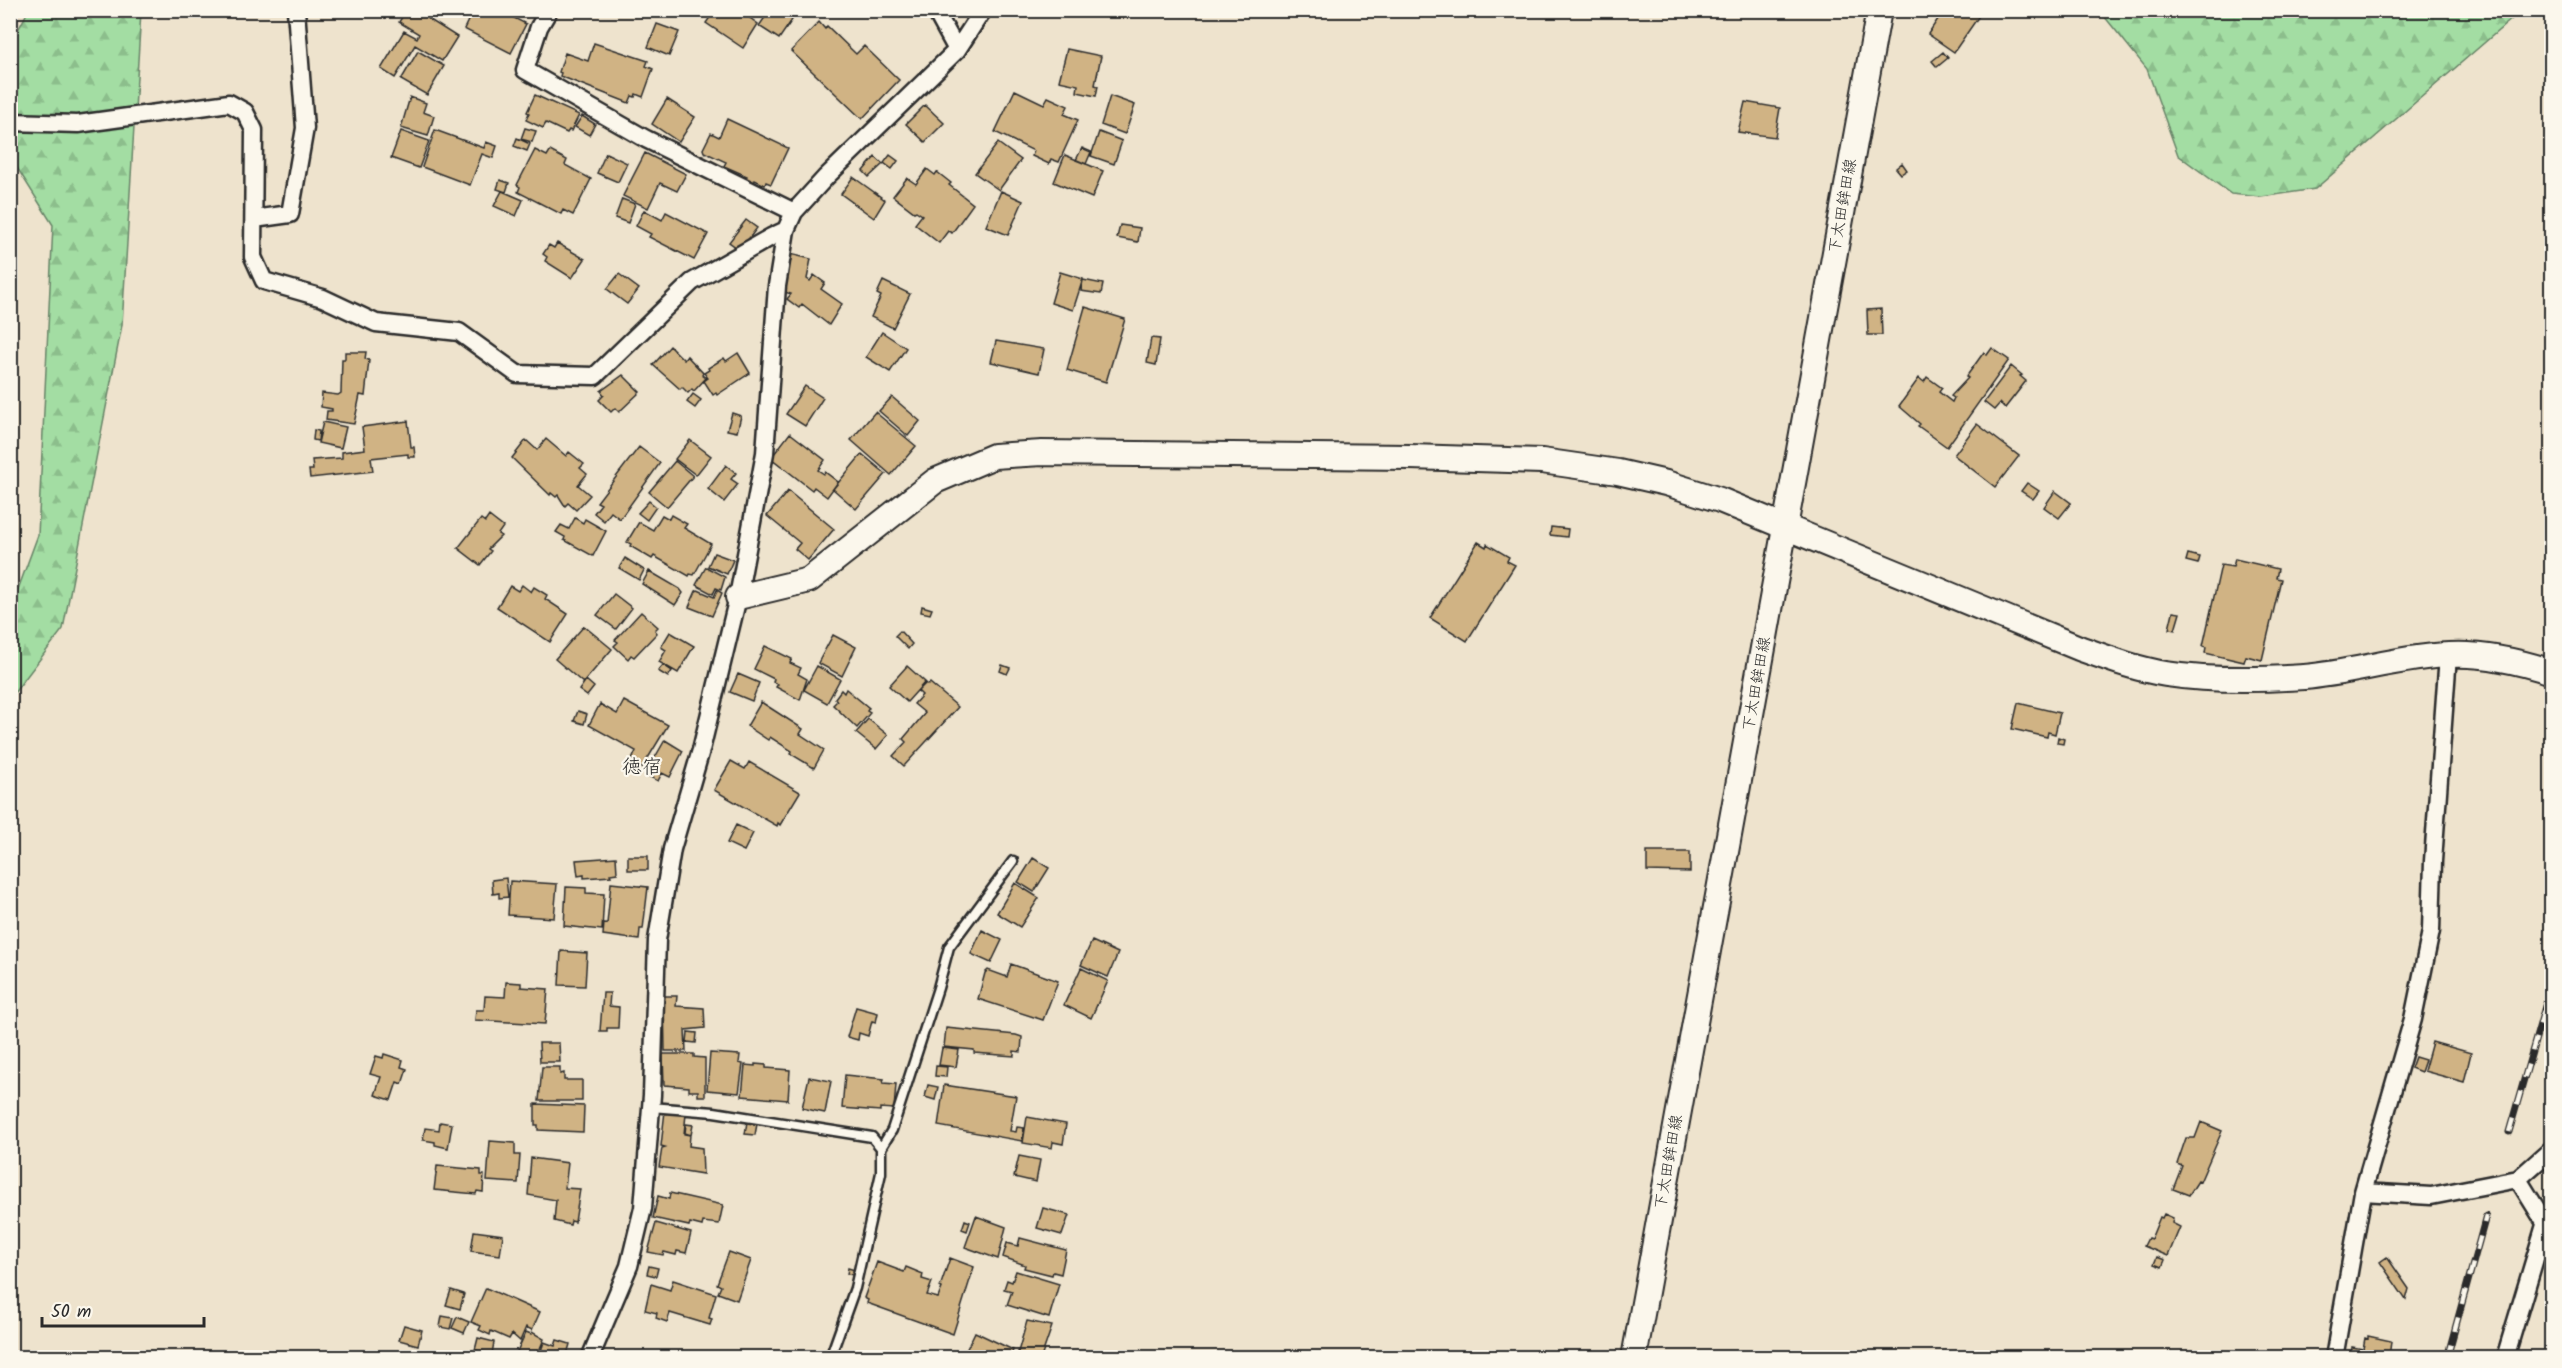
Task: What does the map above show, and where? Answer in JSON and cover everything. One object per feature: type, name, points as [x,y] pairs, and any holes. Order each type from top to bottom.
[{"type":"street","points":[[254,219],[290,214],[305,128],[296,10]]},
{"type":"street","points":[[549,10],[539,27],[525,70],[646,139],[794,212]]},
{"type":"street","points":[[935,10],[957,50]]},
{"type":"street","points":[[593,1356],[629,1266],[643,1209],[651,1107],[657,940],[672,849],[701,750],[738,597],[765,453],[777,286],[786,230],[794,212],[826,177],[957,50],[983,10]]},
{"type":"street","name":"下太田鉾田線","points":[[1634,1358],[1879,10]]},
{"type":"street","points":[[10,122],[78,124],[229,103],[245,112],[254,130],[253,257],[264,281],[323,298],[376,323],[459,332],[517,374],[596,376],[692,282],[786,230]]},
{"type":"street","points":[[738,597],[809,580],[935,481],[994,456],[1033,454],[1410,457],[1542,461],[1618,472],[1666,483],[1720,500],[2079,648],[2126,664],[2166,674],[2239,680],[2306,677],[2448,655],[2520,661],[2552,672]]},
{"type":"street","points":[[2334,1358],[2363,1192],[2413,1019],[2431,931],[2433,861],[2448,655]]},
{"type":"street","points":[[2363,1192],[2431,1196],[2518,1179],[2552,1149]]},
{"type":"street","points":[[2505,1358],[2548,1230],[2518,1179]]},
{"type":"lane","points":[[830,1358],[855,1287],[881,1173],[881,1148],[892,1130],[949,947],[1013,861]]},
{"type":"lane","points":[[651,1107],[714,1112],[872,1137],[881,1148]]},
{"type":"green space","points":[[28,11],[141,11],[122,325],[63,629],[11,697],[10,611],[38,535],[53,225],[11,158],[11,35],[14,38]]},
{"type":"green space","points":[[2081,11],[2521,11],[2315,189],[2261,197],[2231,194],[2178,155],[2147,69],[2104,16]]},
{"type":"building","points":[[406,10],[432,10],[427,18],[457,37],[442,61],[415,45],[395,78],[381,69],[404,31],[417,38],[419,34],[399,22]]},
{"type":"building","points":[[473,10],[499,10],[526,24],[511,53],[464,29]]},
{"type":"building","points":[[715,10],[739,10],[758,24],[743,48],[706,23]]},
{"type":"building","points":[[770,10],[778,10],[792,20],[779,39],[759,26]]},
{"type":"building","points":[[1944,10],[1983,10],[1954,52],[1928,34]]},
{"type":"building","points":[[819,22],[825,29],[827,26],[856,54],[864,46],[899,80],[862,119],[791,51]]},
{"type":"building","points":[[657,24],[679,32],[669,56],[648,47]]},
{"type":"building","points":[[594,43],[648,61],[646,66],[653,69],[643,97],[636,94],[635,97],[632,96],[629,103],[560,76],[559,72],[565,53],[588,61]]},
{"type":"building","points":[[1067,49],[1101,56],[1095,85],[1098,86],[1096,96],[1077,92],[1078,85],[1059,81]]},
{"type":"building","points":[[418,51],[444,66],[427,95],[401,80]]},
{"type":"building","points":[[1943,52],[1948,58],[1937,67],[1932,61]]},
{"type":"building","points":[[1015,90],[1044,104],[1048,97],[1068,106],[1064,114],[1078,120],[1059,162],[1051,159],[1049,164],[1032,156],[1034,151],[995,132]]},
{"type":"building","points":[[535,95],[579,115],[571,131],[567,133],[546,123],[543,128],[526,120]]},
{"type":"building","points":[[1110,96],[1135,105],[1125,134],[1101,125]]},
{"type":"building","points":[[410,97],[426,103],[423,112],[434,116],[428,136],[401,128]]},
{"type":"building","points":[[667,99],[695,117],[679,142],[652,124]]},
{"type":"building","points":[[1745,102],[1780,108],[1775,137],[1738,132]]},
{"type":"building","points":[[925,105],[944,123],[925,142],[906,124]]},
{"type":"building","points":[[582,116],[595,124],[589,135],[575,127]]},
{"type":"building","points":[[727,119],[788,148],[771,184],[766,182],[765,185],[755,180],[754,183],[745,179],[747,176],[724,166],[726,162],[704,152],[703,149],[711,133],[719,137]]},
{"type":"building","points":[[525,128],[536,131],[532,142],[521,139]]},
{"type":"building","points":[[435,130],[484,148],[486,142],[497,146],[493,158],[482,154],[470,185],[422,167]]},
{"type":"building","points":[[401,131],[429,141],[419,168],[391,158]]},
{"type":"building","points":[[1099,132],[1122,141],[1114,164],[1091,156]]},
{"type":"building","points":[[517,138],[530,144],[527,151],[514,146]]},
{"type":"building","points":[[998,143],[1021,160],[999,190],[975,173]]},
{"type":"building","points":[[1082,148],[1091,152],[1086,164],[1076,160]]},
{"type":"building","points":[[535,150],[547,156],[550,151],[567,160],[565,165],[591,179],[573,215],[563,210],[561,214],[518,192],[520,187],[517,185]]},
{"type":"building","points":[[606,153],[627,163],[618,182],[597,173]]},
{"type":"building","points":[[645,153],[686,174],[677,191],[660,183],[648,208],[623,196]]},
{"type":"building","points":[[890,155],[898,161],[892,169],[884,163]]},
{"type":"building","points":[[1065,155],[1103,171],[1092,198],[1054,182]]},
{"type":"building","points":[[875,157],[883,164],[869,177],[863,171]]},
{"type":"building","points":[[1902,163],[1907,170],[1901,174],[1896,168]]},
{"type":"building","points":[[927,169],[935,175],[937,172],[973,204],[952,233],[948,231],[939,243],[915,224],[922,215],[914,212],[893,196],[907,178],[916,184]]},
{"type":"building","points":[[853,177],[885,200],[874,218],[841,194]]},
{"type":"building","points":[[500,180],[509,183],[506,192],[497,189]]},
{"type":"building","points":[[502,191],[523,200],[516,216],[494,206]]},
{"type":"building","points":[[1001,191],[1023,201],[1008,235],[986,226]]},
{"type":"building","points":[[622,199],[635,204],[628,223],[615,218]]},
{"type":"building","points":[[644,210],[662,220],[666,212],[708,234],[694,260],[649,237],[651,234],[636,226]]},
{"type":"building","points":[[746,220],[757,228],[740,250],[729,242]]},
{"type":"building","points":[[1120,225],[1140,228],[1138,242],[1117,238]]},
{"type":"building","points":[[557,243],[585,259],[572,278],[545,261],[547,257],[543,254],[549,245],[554,248]]},
{"type":"building","points":[[790,254],[811,259],[807,279],[810,281],[814,275],[825,283],[821,289],[842,304],[829,325],[802,304],[799,308],[787,299],[791,294],[782,291]]},
{"type":"building","points":[[1060,272],[1083,279],[1073,310],[1051,303]]},
{"type":"building","points":[[619,274],[639,289],[627,304],[607,289]]},
{"type":"building","points":[[1083,280],[1103,284],[1101,294],[1081,291]]},
{"type":"building","points":[[883,281],[910,294],[893,328],[871,317],[881,296],[877,294]]},
{"type":"building","points":[[1085,307],[1125,319],[1106,382],[1067,370]]},
{"type":"building","points":[[1881,309],[1882,335],[1868,335],[1867,310]]},
{"type":"building","points":[[882,332],[906,348],[890,372],[866,357]]},
{"type":"building","points":[[1151,338],[1160,339],[1156,365],[1147,363]]},
{"type":"building","points":[[996,341],[1044,349],[1039,373],[991,362]]},
{"type":"building","points":[[670,346],[684,360],[687,356],[706,378],[694,391],[692,389],[688,393],[682,387],[680,389],[653,365]]},
{"type":"building","points":[[1992,348],[2009,360],[1947,447],[1918,426],[1920,424],[1899,406],[1919,378],[1924,382],[1927,377],[1942,388],[1939,392],[1952,402],[1954,398],[1951,396],[1968,378],[1966,377],[1984,352],[1987,355]]},
{"type":"building","points":[[345,352],[366,352],[365,359],[369,360],[365,396],[360,395],[354,424],[326,420],[327,411],[332,411],[332,409],[321,407],[322,393],[338,395],[341,393],[342,359],[345,359]]},
{"type":"building","points":[[738,353],[750,373],[717,395],[716,393],[713,395],[704,381],[708,378],[704,373],[724,358],[726,361]]},
{"type":"building","points":[[2011,366],[2026,381],[2005,408],[2000,403],[1994,410],[1984,402]]},
{"type":"building","points":[[623,375],[640,392],[619,412],[615,408],[611,412],[599,400],[604,395],[601,391]]},
{"type":"building","points":[[805,386],[823,398],[805,426],[786,414]]},
{"type":"building","points":[[693,394],[701,400],[695,408],[687,402]]},
{"type":"building","points":[[892,397],[920,421],[908,436],[879,411]]},
{"type":"building","points":[[875,412],[916,446],[891,475],[851,440]]},
{"type":"building","points":[[732,413],[741,416],[737,432],[727,430]]},
{"type":"building","points":[[408,421],[411,447],[414,447],[415,457],[408,457],[408,454],[371,458],[373,471],[310,478],[309,470],[313,470],[312,460],[342,458],[342,452],[365,449],[362,427]]},
{"type":"building","points":[[323,422],[346,427],[341,448],[318,443]]},
{"type":"building","points":[[1977,424],[2019,456],[1995,487],[1954,455]]},
{"type":"building","points":[[314,430],[319,431],[318,441],[313,440]]},
{"type":"building","points":[[790,433],[825,460],[818,470],[824,474],[825,472],[838,482],[827,497],[814,487],[812,490],[771,458]]},
{"type":"building","points":[[546,439],[566,456],[569,452],[584,464],[580,468],[587,474],[578,485],[590,495],[576,510],[568,503],[565,506],[558,495],[556,497],[551,493],[550,495],[512,458],[526,440],[537,450]]},
{"type":"building","points":[[690,440],[711,456],[696,475],[675,459]]},
{"type":"building","points":[[639,447],[660,463],[620,519],[611,512],[604,521],[594,513],[601,504],[597,502]]},
{"type":"building","points":[[862,454],[886,474],[856,509],[833,489]]},
{"type":"building","points":[[675,461],[693,476],[667,507],[649,492]]},
{"type":"building","points":[[726,465],[736,473],[731,479],[738,484],[724,502],[708,489]]},
{"type":"building","points":[[2027,483],[2039,491],[2033,499],[2021,491]]},
{"type":"building","points":[[788,491],[834,529],[808,560],[795,549],[800,543],[767,516]]},
{"type":"building","points":[[2055,491],[2071,503],[2059,518],[2044,507]]},
{"type":"building","points":[[649,501],[656,507],[647,520],[638,513]]},
{"type":"building","points":[[662,515],[669,519],[671,515],[687,524],[684,528],[711,544],[694,575],[689,576],[654,556],[652,559],[627,542],[639,522],[653,530]]},
{"type":"building","points":[[489,516],[503,527],[498,534],[501,536],[488,549],[491,551],[480,565],[458,548],[481,519],[485,522]]},
{"type":"building","points":[[575,518],[583,523],[585,519],[606,531],[593,556],[564,540],[565,537],[556,532],[561,525],[569,529]]},
{"type":"building","points":[[1551,527],[1568,529],[1567,537],[1550,535]]},
{"type":"building","points":[[1478,542],[1486,547],[1487,544],[1509,557],[1507,561],[1515,565],[1467,641],[1430,618]]},
{"type":"building","points":[[714,553],[733,560],[727,574],[708,566]]},
{"type":"building","points":[[2188,554],[2200,557],[2198,564],[2186,561]]},
{"type":"building","points":[[625,558],[644,570],[639,580],[619,568]]},
{"type":"building","points":[[2235,559],[2278,569],[2276,578],[2281,579],[2262,660],[2246,656],[2244,662],[2205,653],[2206,647],[2203,646],[2221,565],[2233,567]]},
{"type":"building","points":[[706,567],[725,577],[721,590],[716,588],[713,594],[696,585]]},
{"type":"building","points":[[649,571],[680,589],[683,593],[675,605],[642,584]]},
{"type":"building","points":[[522,585],[531,592],[534,587],[547,595],[545,599],[568,614],[550,642],[497,607],[510,586],[518,591]]},
{"type":"building","points":[[698,590],[714,597],[717,590],[722,593],[712,616],[689,607]]},
{"type":"building","points":[[614,594],[632,608],[616,629],[597,615]]},
{"type":"building","points":[[922,606],[932,609],[930,614],[921,612]]},
{"type":"building","points":[[641,612],[658,627],[655,630],[657,633],[634,657],[631,655],[628,659],[614,646],[618,642],[615,640]]},
{"type":"building","points":[[2173,612],[2180,613],[2175,630],[2169,629]]},
{"type":"building","points":[[584,626],[612,649],[583,683],[555,659]]},
{"type":"building","points":[[900,631],[912,644],[908,649],[895,636]]},
{"type":"building","points":[[670,632],[694,646],[678,673],[659,662],[666,650],[661,647]]},
{"type":"building","points":[[833,635],[856,647],[842,676],[818,663]]},
{"type":"building","points":[[765,646],[792,659],[790,663],[801,668],[798,674],[807,679],[800,700],[776,687],[778,684],[773,682],[774,679],[754,669]]},
{"type":"building","points":[[663,665],[672,671],[668,677],[658,671]]},
{"type":"building","points":[[1002,665],[1010,668],[1007,674],[1000,671]]},
{"type":"building","points":[[817,666],[840,679],[827,703],[804,690]]},
{"type":"building","points":[[907,666],[925,682],[907,702],[889,686]]},
{"type":"building","points":[[738,674],[759,683],[752,701],[730,692]]},
{"type":"building","points":[[586,680],[594,687],[587,696],[579,690]]},
{"type":"building","points":[[926,683],[928,685],[930,683],[958,707],[904,766],[893,756],[906,742],[903,739],[925,713],[914,704],[922,695],[918,691]]},
{"type":"building","points":[[846,689],[869,708],[867,711],[870,713],[857,728],[833,705],[841,690],[844,693]]},
{"type":"building","points":[[624,701],[668,725],[642,768],[631,762],[636,751],[589,725],[600,704],[617,714]]},
{"type":"building","points":[[761,702],[803,729],[800,734],[824,750],[814,768],[791,754],[792,751],[770,737],[768,740],[747,726]]},
{"type":"building","points":[[2018,703],[2060,713],[2055,734],[2048,732],[2047,737],[2012,729]]},
{"type":"building","points":[[578,711],[587,714],[584,724],[574,721]]},
{"type":"building","points":[[868,719],[888,735],[876,749],[856,733]]},
{"type":"building","points":[[2058,737],[2064,739],[2063,744],[2057,743]]},
{"type":"building","points":[[665,740],[683,751],[670,777],[662,773],[658,781],[648,776],[652,769],[649,768]]},
{"type":"building","points":[[731,761],[745,769],[749,762],[800,792],[780,825],[778,823],[777,826],[714,790]]},
{"type":"building","points":[[736,825],[753,833],[744,851],[727,843]]},
{"type":"building","points":[[1647,852],[1690,852],[1690,872],[1647,871]]},
{"type":"building","points":[[628,856],[648,856],[648,870],[628,870]]},
{"type":"building","points":[[616,857],[617,873],[610,874],[611,876],[584,878],[584,875],[578,876],[576,860]]},
{"type":"building","points":[[1033,858],[1049,868],[1034,892],[1018,882]]},
{"type":"building","points":[[506,878],[508,897],[499,898],[499,893],[493,894],[492,880]]},
{"type":"building","points":[[510,881],[557,884],[554,918],[508,915]]},
{"type":"building","points":[[611,883],[648,887],[643,929],[640,929],[639,940],[603,935],[604,923],[607,924]]},
{"type":"building","points":[[1015,883],[1039,898],[1020,927],[997,913]]},
{"type":"building","points":[[566,887],[586,888],[586,893],[604,894],[602,930],[564,926]]},
{"type":"building","points":[[982,930],[1002,940],[991,963],[971,954]]},
{"type":"building","points":[[1092,941],[1118,953],[1108,977],[1081,965]]},
{"type":"building","points":[[561,951],[587,953],[585,986],[559,985]]},
{"type":"building","points":[[1011,964],[1058,981],[1043,1020],[978,999],[985,973],[988,970],[1007,977]]},
{"type":"building","points":[[1081,968],[1108,981],[1091,1018],[1064,1005]]},
{"type":"building","points":[[506,982],[521,983],[521,987],[548,989],[545,1024],[475,1020],[476,1010],[484,1010],[485,996],[505,997]]},
{"type":"building","points":[[603,993],[610,993],[609,1006],[619,1007],[618,1028],[607,1028],[607,1031],[600,1031]]},
{"type":"building","points":[[664,996],[677,996],[676,1006],[704,1008],[705,1028],[685,1030],[686,1051],[665,1051]]},
{"type":"building","points":[[856,1007],[878,1013],[876,1022],[872,1021],[868,1036],[859,1033],[858,1040],[847,1037]]},
{"type":"building","points":[[946,1028],[1016,1035],[1022,1037],[1021,1052],[1014,1051],[1014,1056],[974,1053],[974,1050],[944,1047]]},
{"type":"building","points":[[688,1032],[697,1033],[696,1043],[687,1042]]},
{"type":"building","points":[[2432,1042],[2471,1053],[2464,1082],[2424,1071]]},
{"type":"building","points":[[539,1043],[559,1043],[560,1062],[540,1062]]},
{"type":"building","points":[[942,1048],[959,1050],[956,1067],[939,1065]]},
{"type":"building","points":[[710,1053],[740,1055],[739,1063],[743,1064],[739,1093],[707,1090]]},
{"type":"building","points":[[384,1054],[403,1060],[401,1067],[407,1069],[402,1084],[397,1082],[391,1100],[375,1095],[381,1077],[370,1074],[376,1056],[383,1058]]},
{"type":"building","points":[[663,1054],[694,1054],[694,1057],[705,1058],[705,1096],[698,1096],[698,1091],[689,1091],[689,1087],[664,1085]]},
{"type":"building","points":[[2415,1057],[2425,1060],[2421,1072],[2411,1068]]},
{"type":"building","points":[[755,1064],[766,1065],[766,1068],[790,1070],[788,1100],[742,1096],[745,1065],[755,1066]]},
{"type":"building","points":[[936,1066],[947,1067],[946,1077],[935,1076]]},
{"type":"building","points":[[542,1067],[560,1067],[560,1074],[564,1073],[564,1080],[582,1080],[582,1101],[539,1101]]},
{"type":"building","points":[[845,1075],[884,1079],[883,1083],[896,1084],[894,1109],[880,1108],[880,1111],[842,1108]]},
{"type":"building","points":[[809,1077],[831,1081],[825,1113],[802,1108]]},
{"type":"building","points":[[928,1085],[938,1087],[935,1100],[925,1097]]},
{"type":"building","points":[[944,1085],[1016,1096],[1010,1131],[1016,1132],[1017,1127],[1024,1128],[1022,1141],[938,1126]]},
{"type":"building","points":[[535,1104],[584,1106],[583,1132],[538,1130],[538,1125],[535,1125]]},
{"type":"building","points":[[665,1111],[686,1114],[684,1134],[690,1135],[689,1146],[702,1148],[703,1174],[659,1167],[662,1148],[665,1147],[661,1146]]},
{"type":"building","points":[[1027,1117],[1066,1124],[1063,1144],[1053,1142],[1052,1148],[1023,1143]]},
{"type":"building","points":[[440,1122],[452,1124],[448,1148],[423,1140],[425,1128],[439,1130]]},
{"type":"building","points":[[747,1122],[757,1124],[755,1135],[745,1134]]},
{"type":"building","points":[[2201,1122],[2222,1131],[2200,1182],[2198,1181],[2189,1195],[2173,1189],[2182,1166],[2177,1164],[2186,1138],[2195,1138]]},
{"type":"building","points":[[686,1124],[693,1125],[691,1135],[685,1133]]},
{"type":"building","points":[[490,1141],[515,1143],[515,1155],[520,1155],[518,1183],[487,1181]]},
{"type":"building","points":[[1019,1156],[1040,1160],[1036,1182],[1014,1177]]},
{"type":"building","points":[[531,1158],[568,1163],[565,1188],[580,1189],[575,1222],[571,1221],[570,1225],[554,1221],[556,1200],[528,1195]]},
{"type":"building","points":[[437,1166],[481,1170],[481,1175],[484,1175],[483,1192],[477,1191],[476,1194],[434,1190]]},
{"type":"building","points":[[670,1193],[723,1205],[719,1224],[703,1222],[702,1226],[690,1223],[689,1226],[653,1218],[658,1196],[669,1199]]},
{"type":"building","points":[[1043,1208],[1069,1215],[1062,1235],[1037,1228]]},
{"type":"building","points":[[2164,1214],[2173,1218],[2172,1223],[2180,1227],[2168,1256],[2144,1246],[2148,1238],[2151,1239],[2160,1217],[2162,1218]]},
{"type":"building","points":[[976,1216],[1006,1227],[998,1259],[965,1247]]},
{"type":"building","points":[[965,1220],[970,1222],[967,1231],[962,1229]]},
{"type":"building","points":[[656,1223],[691,1233],[686,1253],[677,1251],[676,1255],[664,1252],[663,1255],[648,1252]]},
{"type":"building","points":[[474,1231],[503,1235],[500,1255],[471,1251]]},
{"type":"building","points":[[1020,1238],[1066,1250],[1061,1274],[1053,1272],[1052,1275],[1024,1268],[1025,1265],[1003,1257],[1007,1243],[1018,1246]]},
{"type":"building","points":[[729,1252],[751,1260],[737,1300],[718,1293],[721,1286],[717,1284]]},
{"type":"building","points":[[2157,1257],[2165,1260],[2162,1267],[2154,1264]]},
{"type":"building","points":[[2387,1257],[2409,1289],[2406,1300],[2380,1262]]},
{"type":"building","points":[[950,1258],[974,1267],[953,1334],[867,1303],[868,1300],[864,1298],[877,1262],[904,1272],[906,1267],[923,1274],[922,1279],[932,1282],[927,1295],[938,1298]]},
{"type":"building","points":[[649,1266],[658,1268],[656,1276],[647,1274]]},
{"type":"building","points":[[848,1268],[855,1270],[855,1275],[847,1274]]},
{"type":"building","points":[[1016,1271],[1059,1284],[1049,1318],[1007,1305],[1012,1291],[1004,1289],[1007,1280],[1012,1282]]},
{"type":"building","points":[[673,1280],[716,1294],[709,1318],[712,1319],[710,1325],[670,1313],[667,1322],[656,1318],[657,1313],[645,1310],[651,1284],[670,1290]]},
{"type":"building","points":[[486,1288],[540,1312],[532,1330],[526,1327],[520,1341],[512,1334],[509,1339],[491,1331],[490,1335],[479,1330],[481,1326],[471,1322]]},
{"type":"building","points":[[451,1290],[464,1294],[460,1309],[446,1305]]},
{"type":"building","points":[[442,1316],[453,1318],[450,1329],[440,1327]]},
{"type":"building","points":[[457,1317],[469,1322],[464,1333],[452,1328]]},
{"type":"building","points":[[1027,1321],[1052,1326],[1041,1358],[1019,1356],[1018,1352]]},
{"type":"building","points":[[404,1325],[422,1330],[418,1345],[399,1340]]},
{"type":"building","points":[[526,1332],[531,1334],[532,1332],[544,1339],[536,1358],[514,1358]]},
{"type":"building","points":[[975,1332],[1013,1350],[1012,1353],[1021,1358],[963,1357]]},
{"type":"building","points":[[2368,1336],[2391,1341],[2389,1358],[2351,1358],[2352,1347],[2363,1349],[2365,1338],[2368,1339]]},
{"type":"building","points":[[478,1338],[494,1342],[492,1354],[475,1350]]},
{"type":"building","points":[[557,1340],[570,1344],[566,1358],[539,1357],[544,1342],[555,1346]]},
{"type":"railway","points":[[2509,1132],[2552,982]]},
{"type":"railway","points":[[2447,1358],[2486,1216]]},
{"type":"district","name":"徳宿","points":[[642,768]]}]
